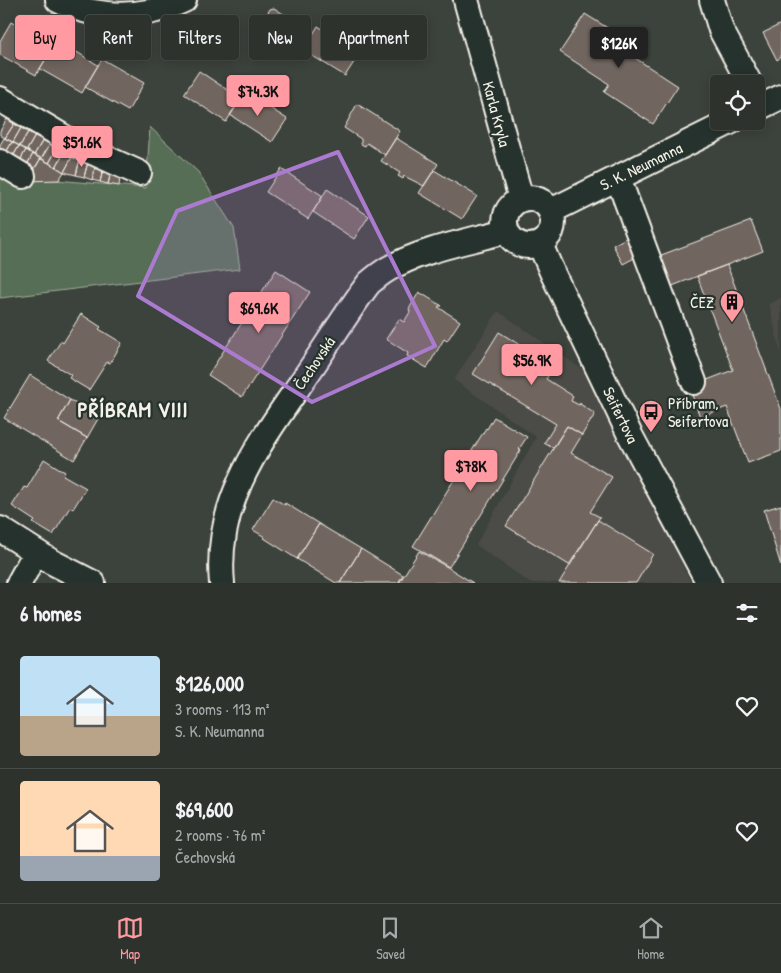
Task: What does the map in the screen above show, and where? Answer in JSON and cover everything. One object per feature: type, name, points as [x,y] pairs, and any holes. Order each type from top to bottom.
[{"type":"street","points":[[58,0],[90,12],[117,15],[143,13],[174,5],[184,0]]},
{"type":"street","name":"Karla Kryla","points":[[466,0],[521,199]]},
{"type":"street","points":[[712,0],[721,30],[745,75]]},
{"type":"street","points":[[0,99],[77,145],[139,173]]},
{"type":"street","name":"S. K. Neumanna","points":[[551,211],[714,130]]},
{"type":"street","points":[[0,162],[23,176]]},
{"type":"street","points":[[618,178],[694,382]]},
{"type":"street","points":[[533,198],[538,200],[551,211],[553,218],[552,228],[548,237],[540,244],[520,245],[506,231],[504,220],[507,210],[521,199],[533,198]]},
{"type":"street","name":"Čechovská","points":[[222,583],[222,540],[227,514],[236,489],[264,438],[369,283],[388,269],[412,258],[448,246],[506,231]]},
{"type":"street","name":"Seifertova","points":[[540,244],[629,433],[708,583]]},
{"type":"street","points":[[0,529],[36,552],[93,583]]},
{"type":"street","points":[[19,583],[36,552]]},
{"type":"highlighted area","points":[[338,152],[435,346],[312,402],[138,296],[177,211]]},
{"type":"shaded area","points":[[781,298],[781,354],[769,304]]},
{"type":"shaded area","points":[[498,311],[589,374],[691,583],[530,583],[476,545],[536,437],[454,380]]},
{"type":"green space","points":[[150,127],[198,172],[234,228],[240,269],[0,298],[0,175],[146,188]]},
{"type":"building","points":[[274,8],[285,15],[266,15],[270,9]]},
{"type":"building","points":[[585,14],[635,45],[629,54],[678,86],[653,124],[604,92],[609,84],[560,52]]},
{"type":"building","points":[[11,22],[15,24],[15,60],[45,60],[36,75],[0,55],[0,41]]},
{"type":"building","points":[[781,24],[781,57],[777,60],[763,33]]},
{"type":"building","points":[[318,26],[321,28],[321,60],[355,60],[345,76],[311,55],[311,37]]},
{"type":"building","points":[[75,51],[85,57],[85,60],[90,60],[98,65],[82,93],[40,69],[45,60],[75,60]]},
{"type":"building","points":[[101,60],[144,83],[128,111],[85,87]]},
{"type":"building","points":[[199,71],[241,99],[226,122],[184,94]]},
{"type":"building","points":[[245,92],[287,119],[272,142],[230,115]]},
{"type":"building","points":[[357,104],[400,131],[385,155],[367,143],[365,146],[361,144],[361,139],[344,128]]},
{"type":"building","points":[[7,119],[14,124],[5,138],[0,135],[0,131]]},
{"type":"building","points":[[14,124],[21,128],[13,142],[5,138]]},
{"type":"building","points":[[21,128],[28,132],[20,146],[13,142]]},
{"type":"building","points":[[28,132],[35,136],[27,150],[20,146]]},
{"type":"building","points":[[35,136],[43,140],[34,155],[27,150]]},
{"type":"building","points":[[4,138],[12,142],[4,156],[0,153],[0,145]]},
{"type":"building","points":[[396,138],[438,164],[424,186],[404,176],[403,179],[398,176],[400,173],[381,161]]},
{"type":"building","points":[[43,140],[50,144],[41,159],[34,155]]},
{"type":"building","points":[[12,142],[19,146],[11,160],[4,156]]},
{"type":"building","points":[[50,144],[57,149],[49,163],[41,159]]},
{"type":"building","points":[[19,146],[26,150],[18,164],[11,160]]},
{"type":"building","points":[[57,149],[64,153],[56,167],[49,163]]},
{"type":"building","points":[[26,150],[33,154],[25,168],[18,164]]},
{"type":"building","points":[[64,153],[72,157],[64,172],[56,167]]},
{"type":"building","points":[[33,154],[41,158],[32,172],[25,168]]},
{"type":"building","points":[[72,157],[80,159],[76,175],[64,172]]},
{"type":"building","points":[[41,158],[64,172],[59,180],[28,181]]},
{"type":"building","points":[[80,159],[88,162],[84,177],[76,175]]},
{"type":"building","points":[[88,162],[96,164],[92,180],[84,177]]},
{"type":"building","points":[[96,164],[104,166],[100,182],[92,180]]},
{"type":"building","points":[[104,166],[112,168],[108,184],[100,182]]},
{"type":"building","points":[[112,168],[121,169],[119,186],[108,184]]},
{"type":"building","points":[[281,169],[323,196],[308,219],[266,192]]},
{"type":"building","points":[[434,170],[477,196],[462,219],[419,193]]},
{"type":"building","points":[[327,189],[369,216],[354,239],[313,212]]},
{"type":"building","points":[[751,221],[763,251],[667,288],[656,257]]},
{"type":"building","points":[[628,237],[638,256],[623,264],[613,245]]},
{"type":"building","name":"ČEZ","points":[[727,265],[781,409],[781,451],[748,463],[727,407],[700,417],[689,387],[733,370],[697,276]]},
{"type":"building","points":[[276,270],[310,292],[242,397],[208,375]]},
{"type":"building","points":[[419,292],[442,306],[438,307],[460,321],[447,341],[444,339],[427,368],[407,356],[408,353],[386,339],[399,319],[404,322]]},
{"type":"building","points":[[81,314],[101,327],[99,329],[122,343],[110,363],[107,362],[89,390],[69,378],[71,375],[48,361],[61,341],[63,343]]},
{"type":"building","points":[[499,332],[554,366],[546,379],[573,396],[571,401],[579,405],[581,402],[580,404],[595,414],[582,435],[567,426],[553,448],[544,443],[556,424],[473,374]]},
{"type":"building","points":[[30,375],[70,400],[58,421],[87,438],[74,460],[4,418]]},
{"type":"building","points":[[70,400],[99,417],[87,438],[58,421]]},
{"type":"building","points":[[494,417],[527,437],[519,449],[521,450],[449,567],[413,546]]},
{"type":"building","points":[[567,426],[582,435],[571,453],[612,477],[590,512],[600,517],[569,565],[506,526]]},
{"type":"building","points":[[44,459],[65,472],[63,475],[86,488],[73,509],[70,507],[53,535],[33,523],[35,521],[12,506],[24,487],[27,488]]},
{"type":"building","points":[[273,498],[285,505],[285,503],[319,524],[297,559],[253,530]]},
{"type":"building","points":[[781,505],[781,566],[764,510]]},
{"type":"building","points":[[598,520],[653,554],[636,583],[559,583]]},
{"type":"building","points":[[319,524],[361,549],[340,583],[336,583],[297,559]]},
{"type":"building","points":[[361,549],[403,575],[398,583],[340,583]]},
{"type":"building","points":[[419,551],[449,568],[473,583],[399,583]]},
{"type":"place","name":"ČEZ","points":[[732,323]]},
{"type":"place","name":"Příbram, Seifertova","points":[[651,433]]},
{"type":"district","name":"PŘÍBRAM VIII","points":[[133,409]]}]
